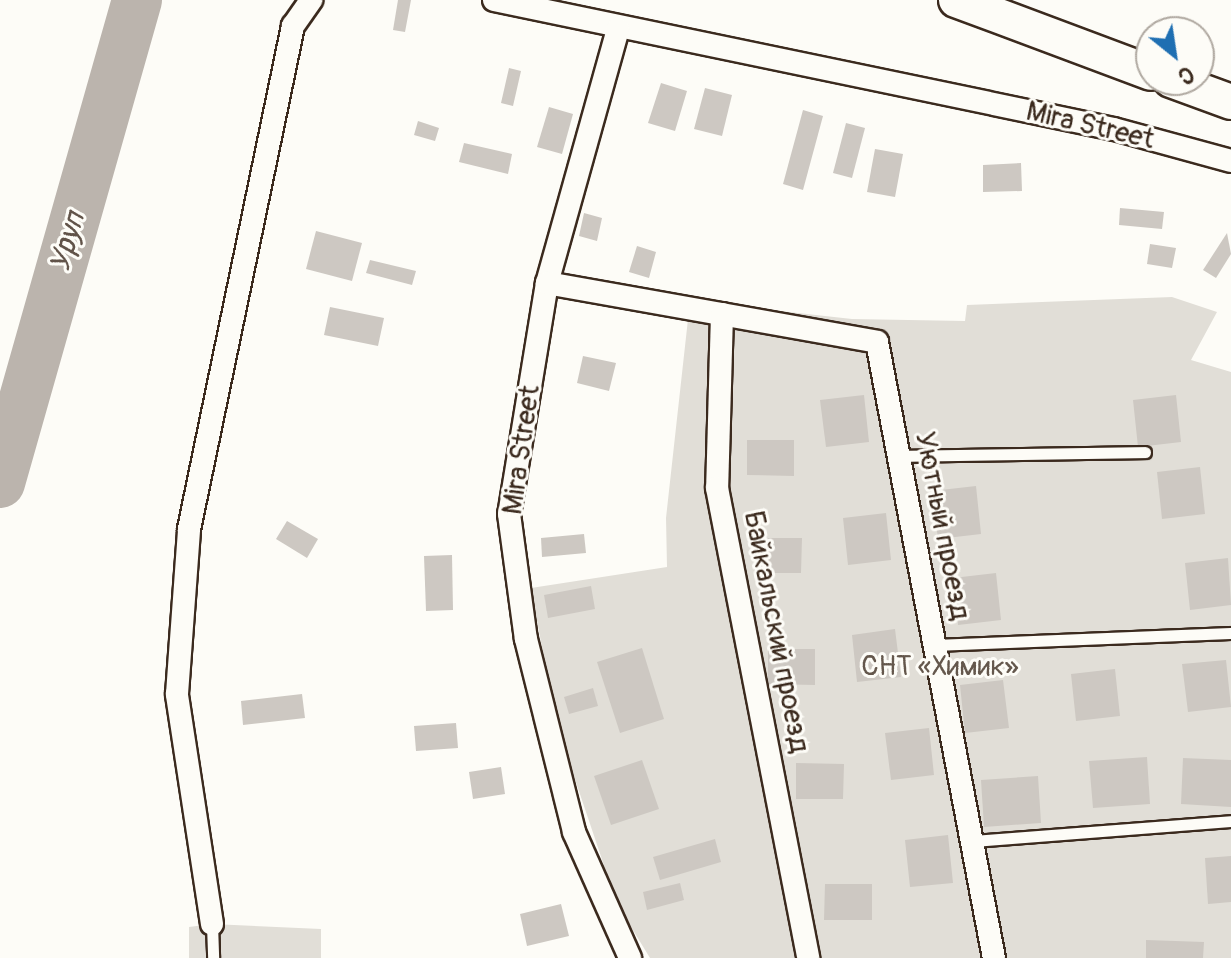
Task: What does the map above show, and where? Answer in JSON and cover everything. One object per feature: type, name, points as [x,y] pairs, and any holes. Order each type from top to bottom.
[{"type":"main road","points":[[956,0],[1135,67]]},
{"type":"street","points":[[212,924],[177,694],[189,529],[293,26],[311,0]]},
{"type":"street","name":"Mira Street","points":[[494,0],[618,29],[1114,129],[1231,161]]},
{"type":"street","name":"Mira Street","points":[[618,29],[547,283],[509,514],[526,639],[574,832],[630,958]]},
{"type":"street","points":[[547,283],[722,314]]},
{"type":"street","name":"Уютный проезд","points":[[722,314],[877,342],[994,958]]},
{"type":"street","name":"Байкальский проезд","points":[[722,314],[717,488],[808,958]]},
{"type":"lane","points":[[899,456],[1145,452]]},
{"type":"lane","points":[[934,645],[1231,633]]},
{"type":"lane","points":[[972,841],[1231,821]]},
{"type":"lane","points":[[212,924],[213,958]]},
{"type":"green space","name":"СНТ «Химик»","points":[[1172,297],[1217,312],[1191,360],[1231,372],[1231,958],[650,958],[617,904],[556,723],[531,588],[667,567],[666,518],[690,301],[852,319],[965,321],[967,305]]},
{"type":"green space","points":[[212,924],[321,929],[321,958],[189,958],[189,927]]},
{"type":"building","points":[[398,0],[411,0],[405,32],[393,30]]},
{"type":"building","points":[[509,68],[521,71],[513,106],[501,103]]},
{"type":"building","points":[[661,83],[687,91],[675,131],[648,123]]},
{"type":"building","points":[[705,88],[732,95],[722,136],[694,129]]},
{"type":"building","points":[[549,107],[573,114],[562,154],[537,147]]},
{"type":"building","points":[[803,110],[823,116],[803,190],[783,184]]},
{"type":"building","points":[[418,121],[439,128],[435,141],[414,135]]},
{"type":"building","points":[[846,123],[865,128],[852,178],[833,173]]},
{"type":"building","points":[[464,143],[512,154],[508,174],[459,162]]},
{"type":"building","points":[[875,149],[903,154],[895,197],[867,192]]},
{"type":"building","points":[[1021,163],[1022,191],[983,192],[983,165]]},
{"type":"building","points":[[1120,208],[1164,212],[1162,229],[1119,225]]},
{"type":"building","points":[[584,213],[602,218],[597,241],[579,236]]},
{"type":"building","points":[[316,231],[362,243],[352,281],[306,269]]},
{"type":"building","points":[[1227,233],[1231,254],[1216,278],[1203,270]]},
{"type":"building","points":[[1150,244],[1176,248],[1172,268],[1147,264]]},
{"type":"building","points":[[637,246],[656,252],[649,278],[629,272]]},
{"type":"building","points":[[370,260],[416,271],[412,285],[366,273]]},
{"type":"building","points":[[330,307],[384,318],[378,346],[324,335]]},
{"type":"building","points":[[583,356],[616,363],[609,391],[577,383]]},
{"type":"building","points":[[864,395],[869,442],[826,447],[820,400]]},
{"type":"building","points":[[1176,395],[1181,442],[1138,447],[1133,400]]},
{"type":"building","points":[[747,440],[794,440],[794,476],[747,475]]},
{"type":"building","points":[[1200,467],[1205,514],[1162,519],[1157,472]]},
{"type":"building","points":[[976,486],[981,534],[938,539],[932,491]]},
{"type":"building","points":[[886,513],[891,560],[848,565],[843,518]]},
{"type":"building","points":[[287,521],[318,539],[307,558],[276,539]]},
{"type":"building","points":[[584,534],[586,553],[542,557],[541,538]]},
{"type":"building","points":[[755,538],[802,538],[801,573],[754,573]]},
{"type":"building","points":[[452,555],[453,610],[426,611],[424,556]]},
{"type":"building","points":[[1228,558],[1231,605],[1190,610],[1185,563]]},
{"type":"building","points":[[996,573],[1001,620],[958,625],[953,578]]},
{"type":"building","points":[[591,586],[595,609],[548,618],[544,595]]},
{"type":"building","points":[[895,629],[901,677],[857,682],[852,635]]},
{"type":"building","points":[[642,648],[664,719],[620,733],[597,662]]},
{"type":"building","points":[[768,649],[815,649],[815,685],[768,684]]},
{"type":"building","points":[[1226,660],[1231,707],[1188,712],[1182,664]]},
{"type":"building","points":[[1115,669],[1120,716],[1076,721],[1071,674]]},
{"type":"building","points":[[1003,680],[1009,728],[965,733],[960,685]]},
{"type":"building","points":[[593,688],[598,706],[569,714],[564,697]]},
{"type":"building","points":[[302,694],[305,718],[243,725],[241,701]]},
{"type":"building","points":[[456,723],[458,748],[416,751],[414,726]]},
{"type":"building","points":[[929,728],[934,775],[891,780],[885,733]]},
{"type":"building","points":[[1147,757],[1150,804],[1093,808],[1089,761]]},
{"type":"building","points":[[1183,758],[1231,760],[1231,807],[1181,804]]},
{"type":"building","points":[[642,760],[659,809],[611,825],[594,776]]},
{"type":"building","points":[[796,763],[844,764],[843,799],[796,799]]},
{"type":"building","points":[[501,767],[505,794],[473,799],[469,772]]},
{"type":"building","points":[[1038,776],[1041,823],[984,827],[981,780]]},
{"type":"building","points":[[948,835],[953,883],[910,887],[905,840]]},
{"type":"building","points":[[715,839],[721,862],[660,880],[653,857]]},
{"type":"building","points":[[1231,856],[1231,902],[1208,904],[1205,858]]},
{"type":"building","points":[[680,883],[684,900],[647,910],[643,892]]},
{"type":"building","points":[[825,884],[872,884],[872,920],[824,920]]},
{"type":"building","points":[[561,904],[569,936],[527,946],[520,914]]},
{"type":"building","points":[[1146,940],[1204,942],[1203,958],[1146,958]]},
{"type":"waterway","name":"Уруп","points":[[0,483],[137,0]]}]
